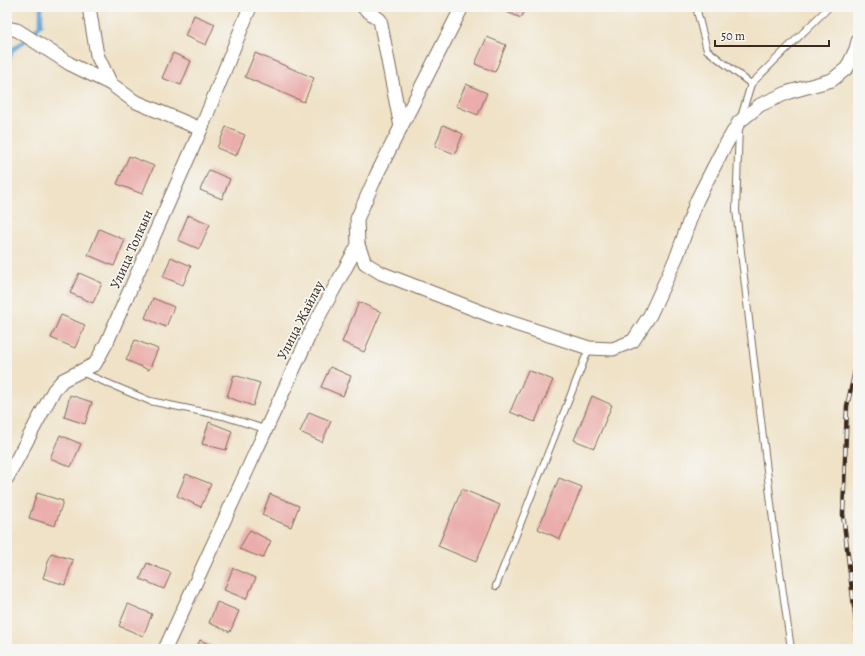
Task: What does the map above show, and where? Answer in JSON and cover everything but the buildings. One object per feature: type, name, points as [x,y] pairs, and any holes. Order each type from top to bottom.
[{"type":"street","points":[[89,7],[97,55],[111,84]]},
{"type":"street","name":"Улица Толкын","points":[[7,478],[54,390],[63,380],[95,364],[107,342],[201,129],[250,7]]},
{"type":"street","points":[[363,7],[380,20],[401,127]]},
{"type":"street","points":[[462,7],[401,127],[357,219],[358,245],[365,263],[381,273],[497,318],[590,348],[613,349],[633,341],[650,316],[677,256],[697,200],[722,151],[739,122],[760,106],[790,92],[832,80],[847,68],[858,41]]},
{"type":"street","points":[[7,28],[17,30],[70,64],[111,84],[134,102],[201,129]]},
{"type":"street","name":"Улица Жайлау","points":[[165,649],[313,328],[358,245]]},
{"type":"lane","points":[[696,7],[707,50],[751,84]]},
{"type":"lane","points":[[791,649],[774,529],[736,210],[739,122],[751,84],[829,7]]},
{"type":"lane","points":[[496,586],[590,348]]},
{"type":"lane","points":[[80,372],[150,401],[223,416],[266,430]]},
{"type":"waterway","points":[[7,66],[12,50],[30,37],[41,24],[41,7]]},
{"type":"railway","points":[[858,358],[847,406],[843,514],[858,640]]}]
